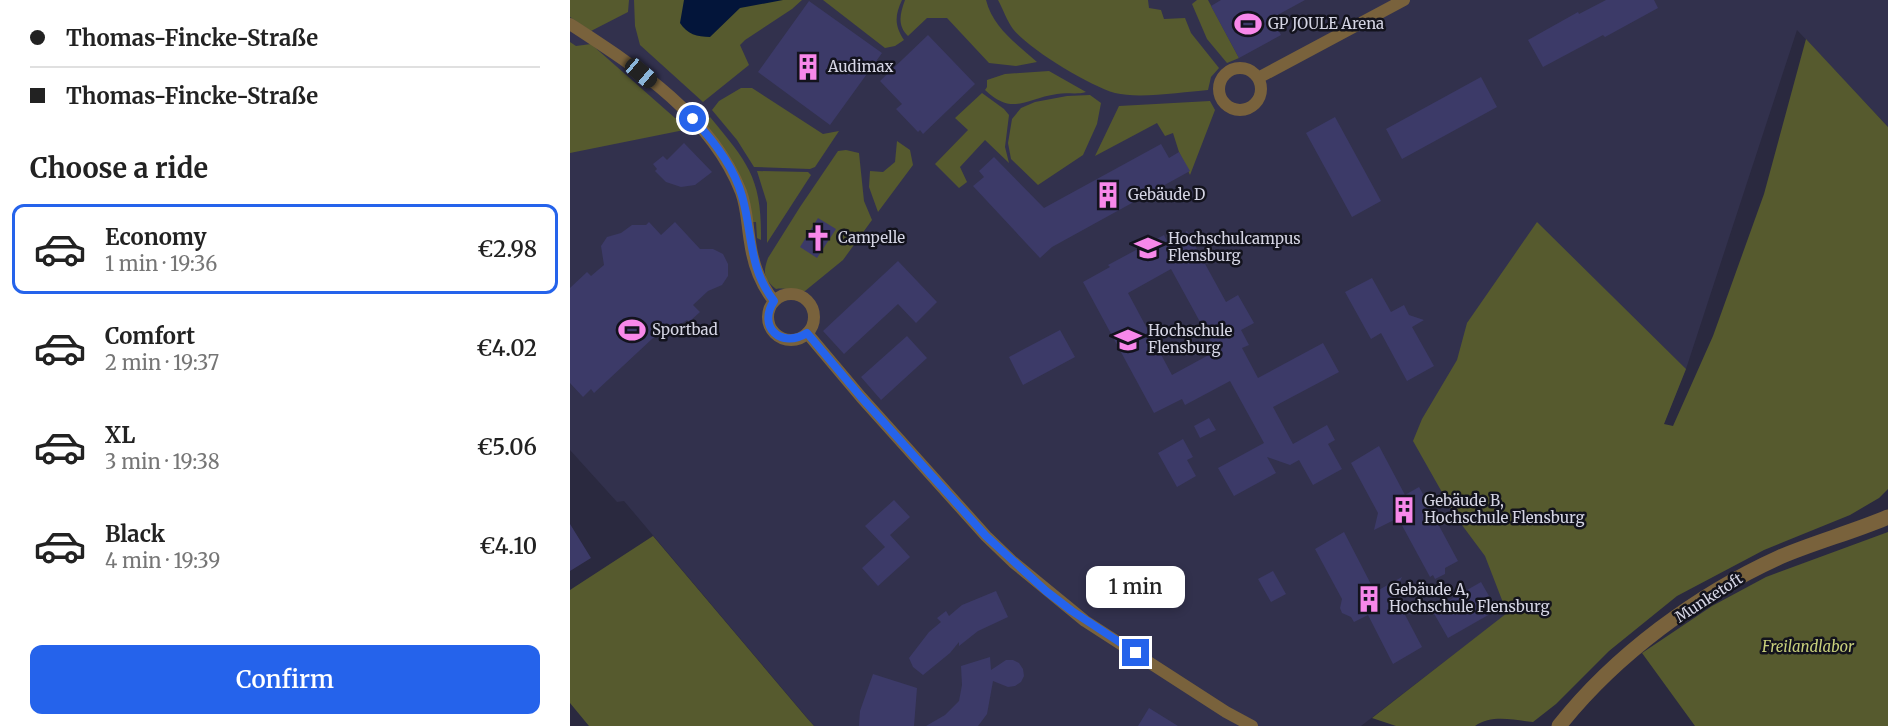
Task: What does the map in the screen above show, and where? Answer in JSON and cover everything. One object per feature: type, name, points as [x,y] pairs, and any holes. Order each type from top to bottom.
[{"type":"street","points":[[1258,78],[1404,0]]},
{"type":"street","points":[[570,24],[614,53],[650,81],[693,119],[716,146],[729,166],[742,194],[754,263],[766,291],[774,301]]},
{"type":"street","points":[[790,294],[801,296],[808,302],[814,317],[807,333],[789,340],[775,334],[768,321],[769,308],[774,301],[782,295],[790,294]]},
{"type":"street","points":[[807,333],[867,404],[986,536],[1013,562],[1085,621],[1226,712],[1252,726]]},
{"type":"street","name":"Munketoft","points":[[1559,726],[1601,677],[1702,599],[1782,556],[1888,516]]},
{"type":"shaded area","name":"Hochschulcampus Flensburg","points":[[570,0],[1888,0],[1888,127],[1797,30],[1686,369],[1619,535],[1508,613],[1361,726],[814,726],[624,501],[617,502],[570,450]]},
{"type":"green space","points":[[570,0],[629,0],[628,12],[591,31],[570,17]]},
{"type":"green space","points":[[634,0],[802,0],[740,45],[749,65],[703,102],[640,45],[635,26]]},
{"type":"green space","points":[[823,0],[902,0],[897,20],[898,30],[904,40],[895,46],[885,48]]},
{"type":"green space","points":[[905,0],[986,0],[989,10],[1000,27],[1037,62],[1016,66],[989,63],[947,18],[927,18],[908,36],[902,28],[900,19]]},
{"type":"green space","points":[[998,0],[1148,0],[1149,8],[1161,10],[1164,19],[1185,18],[1191,33],[1219,68],[1211,77],[1208,90],[1148,95],[1115,93],[1076,75],[1032,47],[1013,29]]},
{"type":"green space","points":[[1197,0],[1208,0],[1239,58],[1227,63],[1207,39],[1192,4]]},
{"type":"green space","points":[[1806,39],[1888,127],[1888,489],[1879,498],[1850,515],[1764,550],[1677,596],[1609,651],[1556,704],[1533,722],[1496,719],[1475,726],[1396,726],[1372,718],[1507,613],[1485,556],[1456,517],[1413,441],[1422,419],[1457,360],[1467,323],[1537,222],[1686,369],[1664,424],[1673,426],[1713,336],[1764,194]]},
{"type":"green space","points":[[570,42],[576,46],[591,44],[675,118],[694,128],[570,153]]},
{"type":"green space","points":[[1049,71],[1086,92],[1057,94],[1011,104],[995,98],[985,90],[987,80],[1005,74]]},
{"type":"green space","points":[[741,88],[752,88],[823,134],[839,131],[815,167],[810,169],[754,167],[737,140],[712,110],[719,101]]},
{"type":"green space","points":[[982,93],[1009,115],[1005,147],[1009,163],[985,140],[960,167],[967,182],[959,188],[935,164],[968,130],[955,118]]},
{"type":"green space","points":[[1090,95],[1101,103],[1097,124],[1083,155],[1038,185],[1011,159],[1008,143],[1012,119],[1021,108],[1035,102],[1067,96]]},
{"type":"green space","points":[[1210,101],[1215,110],[1190,175],[1173,133],[1165,136],[1157,123],[1095,156],[1119,106]]},
{"type":"green space","points":[[710,117],[750,172],[759,201],[761,240],[757,238],[756,222],[751,222],[749,207],[736,169],[705,123]]},
{"type":"green space","points":[[897,141],[910,150],[913,165],[878,212],[869,187],[870,171],[883,172],[895,162]]},
{"type":"green space","points":[[838,151],[859,153],[864,201],[872,220],[843,260],[805,291],[776,289],[765,275],[768,258]]},
{"type":"green space","points":[[757,171],[808,172],[811,175],[767,243],[767,203]]},
{"type":"green space","name":"Freilandlabor","points":[[1888,532],[1888,726],[1695,726],[1642,653],[1712,606],[1766,577]]},
{"type":"green space","points":[[653,536],[814,726],[589,726],[570,703],[570,590]]},
{"type":"water","points":[[684,0],[783,0],[740,8],[710,37],[693,34],[680,23]]},
{"type":"building","name":"GP JOULE Arena","points":[[1221,0],[1305,0],[1272,18],[1281,35],[1239,58],[1211,6]]},
{"type":"building","points":[[1606,0],[1654,0],[1658,8],[1543,67],[1528,40],[1578,12],[1579,14]]},
{"type":"building","name":"Audimax","points":[[809,1],[882,53],[830,125],[758,72]]},
{"type":"building","points":[[928,35],[975,84],[923,134],[920,130],[918,132],[896,109],[902,104],[880,81]]},
{"type":"building","points":[[1481,77],[1497,107],[1402,159],[1386,129]]},
{"type":"building","points":[[1335,117],[1381,201],[1352,217],[1306,133]]},
{"type":"building","points":[[684,143],[712,172],[695,185],[681,187],[666,182],[655,171],[657,169],[653,164],[663,156],[667,160]]},
{"type":"building","name":"Gebäude D","points":[[1161,144],[1169,158],[1179,152],[1190,171],[1052,247],[1040,258],[973,186],[984,177],[979,171],[994,157],[1044,208]]},
{"type":"building","name":"Campelle","points":[[818,218],[836,229],[817,258],[800,247]]},
{"type":"building","points":[[649,222],[661,235],[675,222],[700,249],[713,249],[723,254],[728,264],[728,276],[722,285],[708,291],[693,305],[700,312],[689,322],[687,320],[653,338],[594,393],[591,389],[583,397],[570,383],[570,288],[587,272],[591,276],[604,265],[601,246],[607,237],[621,233],[632,225],[646,225]]},
{"type":"building","points":[[1187,231],[1226,302],[1238,295],[1254,323],[1241,330],[1249,345],[1242,348],[1258,378],[1323,343],[1339,372],[1273,407],[1293,444],[1327,425],[1335,440],[1328,444],[1342,469],[1313,485],[1299,460],[1290,465],[1267,457],[1276,473],[1234,496],[1218,468],[1264,443],[1230,381],[1185,405],[1182,399],[1154,413],[1083,282],[1110,267],[1108,265],[1164,235],[1167,241]],"holes":[[[1171,269],[1216,351],[1172,375],[1128,293]]]},
{"type":"building","points":[[898,261],[937,302],[916,323],[898,304],[844,354],[823,331]]},
{"type":"building","points":[[1372,278],[1391,312],[1404,305],[1409,315],[1424,320],[1412,327],[1434,366],[1407,381],[1381,333],[1371,339],[1345,292]]},
{"type":"building","points":[[1060,330],[1075,357],[1023,385],[1009,357]]},
{"type":"building","points":[[907,336],[927,358],[881,400],[861,377]]},
{"type":"building","points":[[1209,418],[1216,430],[1200,438],[1194,426]]},
{"type":"building","points":[[1183,439],[1193,457],[1187,460],[1196,476],[1177,487],[1158,453]]},
{"type":"building","name":"Gebäude B, Hochschule Flensburg","points":[[1379,446],[1405,495],[1419,487],[1423,494],[1430,497],[1432,502],[1430,509],[1458,561],[1445,568],[1445,574],[1435,579],[1433,575],[1430,577],[1398,518],[1374,530],[1378,513],[1351,463]]},
{"type":"building","points":[[894,500],[910,517],[890,535],[910,557],[878,586],[862,568],[885,547],[865,526]]},
{"type":"building","points":[[570,524],[591,558],[570,571]]},
{"type":"building","name":"Gebäude A, Hochschule Flensburg","points":[[1344,532],[1375,592],[1402,577],[1394,594],[1422,647],[1393,664],[1368,615],[1354,622],[1351,617],[1342,613],[1340,608],[1342,599],[1315,549]]},
{"type":"building","points":[[1273,571],[1286,594],[1271,602],[1258,579]]},
{"type":"building","points":[[1481,582],[1497,610],[1448,638],[1432,610]]},
{"type":"building","points":[[996,591],[1008,617],[978,631],[959,646],[959,642],[950,653],[923,675],[913,667],[909,658],[929,632],[941,622],[937,618],[946,611],[949,616],[962,605]]},
{"type":"building","points":[[990,657],[991,670],[1006,660],[1019,663],[1024,676],[1021,682],[1008,687],[993,681],[987,714],[978,726],[926,726],[945,715],[959,701],[962,685],[961,666]]},
{"type":"building","points":[[873,674],[917,688],[914,726],[859,726],[860,711]]},
{"type":"building","points":[[1149,708],[1178,726],[1138,726]]},
{"type":"place","name":"GP JOULE Arena","points":[[1248,24]]},
{"type":"place","name":"Audimax","points":[[808,67]]},
{"type":"place","name":"Gebäude D","points":[[1108,195]]},
{"type":"place","name":"Campelle","points":[[818,238]]},
{"type":"place","name":"Hochschulcampus Flensburg","points":[[1148,248]]},
{"type":"place","name":"Sportbad","points":[[632,330]]},
{"type":"place","name":"Hochschule Flensburg","points":[[1128,340]]},
{"type":"place","name":"Gebäude B, Hochschule Flensburg","points":[[1404,510]]},
{"type":"place","name":"Gebäude A, Hochschule Flensburg","points":[[1369,599]]},
{"type":"route","points":[[693,119],[716,146],[729,166],[742,194],[754,263],[766,291],[774,301],[769,308],[768,321],[775,334],[789,340],[807,333],[861,397],[986,536],[1046,591],[1085,621],[1136,653]]}]
